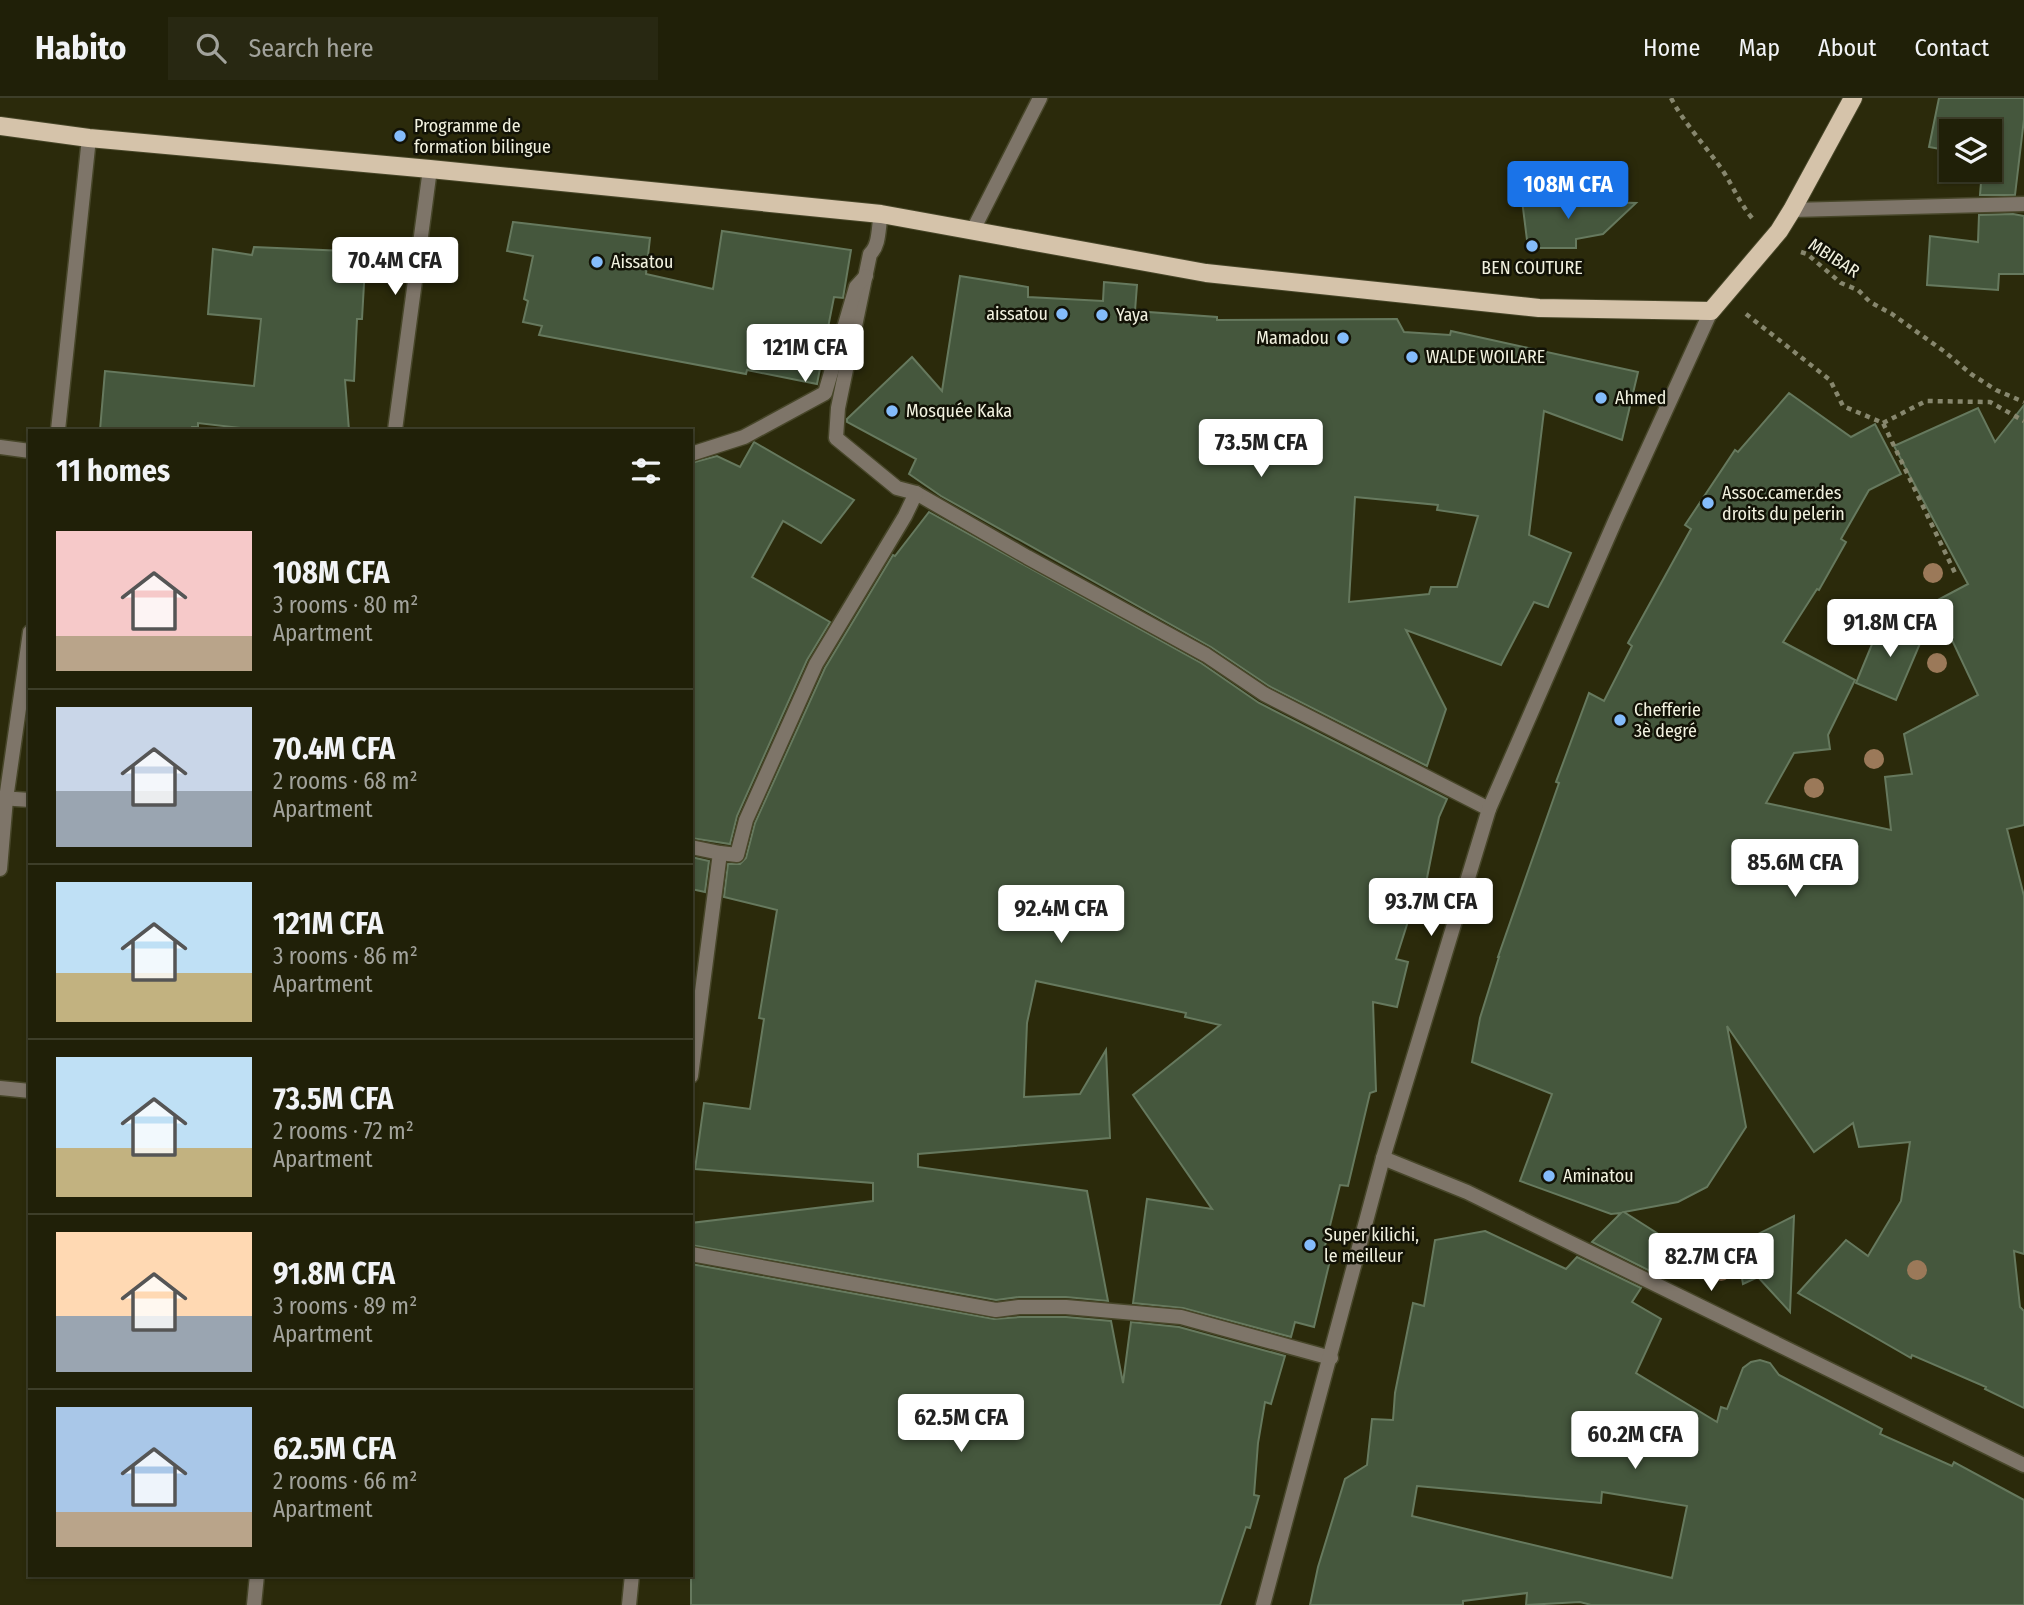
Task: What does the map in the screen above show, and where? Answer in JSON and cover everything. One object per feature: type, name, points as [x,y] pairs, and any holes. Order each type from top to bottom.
[{"type":"main road","points":[[0,126],[89,138],[881,214],[1206,273],[1539,308],[1711,311],[1792,210],[1853,98]]},
{"type":"street","points":[[973,230],[1040,98]]},
{"type":"street","points":[[58,429],[89,138]]},
{"type":"street","points":[[395,429],[430,169]]},
{"type":"street","points":[[1792,210],[2024,204]]},
{"type":"street","points":[[881,214],[838,408],[836,438],[897,488],[916,493],[1206,655],[1264,694],[1489,808]]},
{"type":"street","points":[[693,453],[744,437],[825,393],[856,287],[866,276]]},
{"type":"street","points":[[1263,1605],[1383,1158],[1489,808],[1711,311]]},
{"type":"street","points":[[0,447],[28,451]]},
{"type":"street","points":[[693,847],[737,855],[747,820],[816,664],[905,516],[916,493]]},
{"type":"street","points":[[0,869],[3,798],[28,644]]},
{"type":"street","points":[[3,798],[28,800]]},
{"type":"street","points":[[693,1061],[720,853]]},
{"type":"street","points":[[0,1088],[28,1091]]},
{"type":"street","points":[[1383,1158],[1467,1192],[2024,1465]]},
{"type":"street","points":[[693,1254],[996,1310],[1066,1307],[1181,1317],[1331,1358]]},
{"type":"street","points":[[254,1605],[257,1577]]},
{"type":"street","points":[[629,1605],[632,1577]]},
{"type":"path","name":"MBIBAR","points":[[1671,98],[1680,116],[1722,171],[1738,202],[1770,240],[1807,254],[1841,283],[1858,290],[1870,302],[1892,314],[1971,374],[1996,390],[2024,402]]},
{"type":"path","points":[[1724,296],[1830,380],[1843,406],[1883,423],[1955,573]]},
{"type":"path","points":[[1883,423],[1926,401],[1990,402],[2024,421]]},
{"type":"building","points":[[1939,98],[2024,98],[2015,195],[1980,195],[1981,182],[2002,182],[2002,119],[1939,119],[1939,149],[1929,147]]},
{"type":"building","points":[[1522,200],[1636,203],[1603,234],[1576,239],[1576,248],[1528,248]]},
{"type":"building","points":[[1979,215],[2024,216],[2024,274],[1999,274],[1998,290],[1927,285],[1930,236],[1978,242]]},
{"type":"building","points":[[513,222],[650,238],[646,274],[713,289],[722,231],[851,250],[843,298],[834,297],[817,384],[747,370],[746,374],[539,335],[542,326],[523,322],[528,301],[524,299],[533,256],[507,251]]},
{"type":"building","points":[[254,247],[345,251],[345,265],[365,266],[362,319],[357,319],[354,381],[345,380],[349,429],[250,429],[198,423],[198,427],[191,429],[100,429],[105,371],[254,386],[261,319],[208,314],[213,249],[252,255]]},
{"type":"building","points":[[960,276],[1028,287],[1028,297],[1103,301],[1104,282],[1137,285],[1135,311],[1217,317],[1217,320],[1397,319],[1404,332],[1450,335],[1451,331],[1638,372],[1622,440],[1544,411],[1529,535],[1571,553],[1548,607],[1534,602],[1501,665],[1406,630],[1446,709],[1427,766],[1269,686],[1211,647],[941,496],[909,474],[916,459],[847,422],[847,419],[912,357],[942,391]],"holes":[[[1355,497],[1438,505],[1437,510],[1478,516],[1457,587],[1431,587],[1429,594],[1349,602]]]},
{"type":"building","points":[[1789,393],[1851,437],[1875,424],[1901,474],[1869,490],[1841,539],[1846,542],[1819,590],[1817,589],[1783,642],[1855,680],[1828,735],[1830,749],[1794,753],[1766,803],[1891,830],[1885,777],[1912,774],[1904,734],[1978,695],[1934,602],[1968,584],[1894,446],[1978,408],[1995,442],[2024,405],[2024,825],[2007,829],[2024,896],[2024,1254],[2014,1251],[2020,1307],[2024,1311],[2024,1408],[1985,1389],[1986,1387],[1912,1355],[1911,1358],[1798,1293],[1846,1240],[1868,1256],[1901,1201],[1910,1142],[1859,1147],[1853,1123],[1814,1152],[1727,1026],[1746,1127],[1707,1187],[1678,1202],[1624,1212],[1671,1242],[1652,1272],[1592,1242],[1621,1213],[1611,1214],[1520,1181],[1552,1094],[1472,1062],[1480,1018],[1498,957],[1559,783],[1556,782],[1589,693],[1604,701],[1632,646],[1628,643],[1691,529],[1685,525],[1735,450],[1738,452]]},
{"type":"building","points":[[754,442],[854,500],[821,543],[783,521],[752,577],[830,622],[807,660],[737,816],[730,844],[693,838],[693,462],[717,456],[740,467]]},
{"type":"building","points":[[929,512],[1201,663],[1259,703],[1447,799],[1439,817],[1425,888],[1419,887],[1396,959],[1408,962],[1397,1007],[1373,1002],[1376,1091],[1370,1093],[1348,1186],[1340,1185],[1324,1250],[1332,1252],[1314,1327],[1295,1322],[1291,1337],[1183,1308],[1133,1303],[1147,1199],[1212,1209],[1133,1095],[1220,1025],[1185,1017],[1186,1013],[1036,981],[1027,1023],[1024,1097],[1080,1094],[1106,1050],[1110,1138],[918,1154],[918,1167],[1087,1191],[1108,1301],[1066,1297],[996,1300],[693,1245],[693,1223],[873,1201],[873,1183],[695,1169],[704,1103],[750,1109],[764,1019],[759,1018],[777,910],[724,897],[728,864],[740,864],[746,858],[755,823],[825,668],[893,555],[895,556]]},
{"type":"building","points":[[1887,619],[1924,634],[1896,700],[1856,683],[1875,637],[1878,639]]},
{"type":"building","points":[[693,857],[709,861],[705,892],[693,889]]},
{"type":"building","points":[[1794,1216],[1790,1312],[1758,1277],[1743,1284],[1736,1245]]},
{"type":"building","points":[[1485,1231],[1566,1269],[1577,1257],[1641,1288],[1632,1302],[1661,1319],[1636,1373],[1717,1422],[1721,1407],[1727,1409],[1743,1368],[1760,1360],[1770,1363],[1779,1375],[1882,1429],[1880,1434],[1952,1466],[1954,1462],[2024,1500],[2024,1605],[1591,1605],[1580,1602],[1526,1605],[1527,1593],[1463,1601],[1463,1605],[1310,1605],[1318,1567],[1345,1479],[1367,1465],[1372,1419],[1393,1420],[1395,1393],[1413,1303],[1424,1306],[1435,1240]],"holes":[[[1417,1486],[1601,1503],[1602,1492],[1687,1506],[1672,1578],[1412,1516]]]},
{"type":"building","points":[[693,1264],[994,1319],[1066,1317],[1111,1321],[1123,1383],[1131,1322],[1179,1327],[1285,1356],[1271,1404],[1265,1402],[1258,1443],[1254,1495],[1259,1496],[1250,1528],[1246,1527],[1220,1605],[691,1605]]},
{"type":"place","name":"Programme de formation bilingue","points":[[400,136]]},
{"type":"place","name":"BEN COUTURE","points":[[1532,246]]},
{"type":"place","name":"Aissatou","points":[[597,262]]},
{"type":"place","name":"aissatou","points":[[1062,314]]},
{"type":"place","name":"Yaya","points":[[1102,315]]},
{"type":"place","name":"Mamadou","points":[[1343,338]]},
{"type":"place","name":"WALDE WOILARE","points":[[1412,357]]},
{"type":"place","name":"Ahmed","points":[[1601,398]]},
{"type":"place","name":"Mosquée Kaka","points":[[892,411]]},
{"type":"place","name":"Assoc.camer.des droits du pelerin","points":[[1708,503]]},
{"type":"place","name":"Chefferie 3è degré","points":[[1620,720]]},
{"type":"place","name":"Aminatou","points":[[1549,1176]]},
{"type":"place","name":"Super kilichi, le meilleur","points":[[1310,1245]]}]
